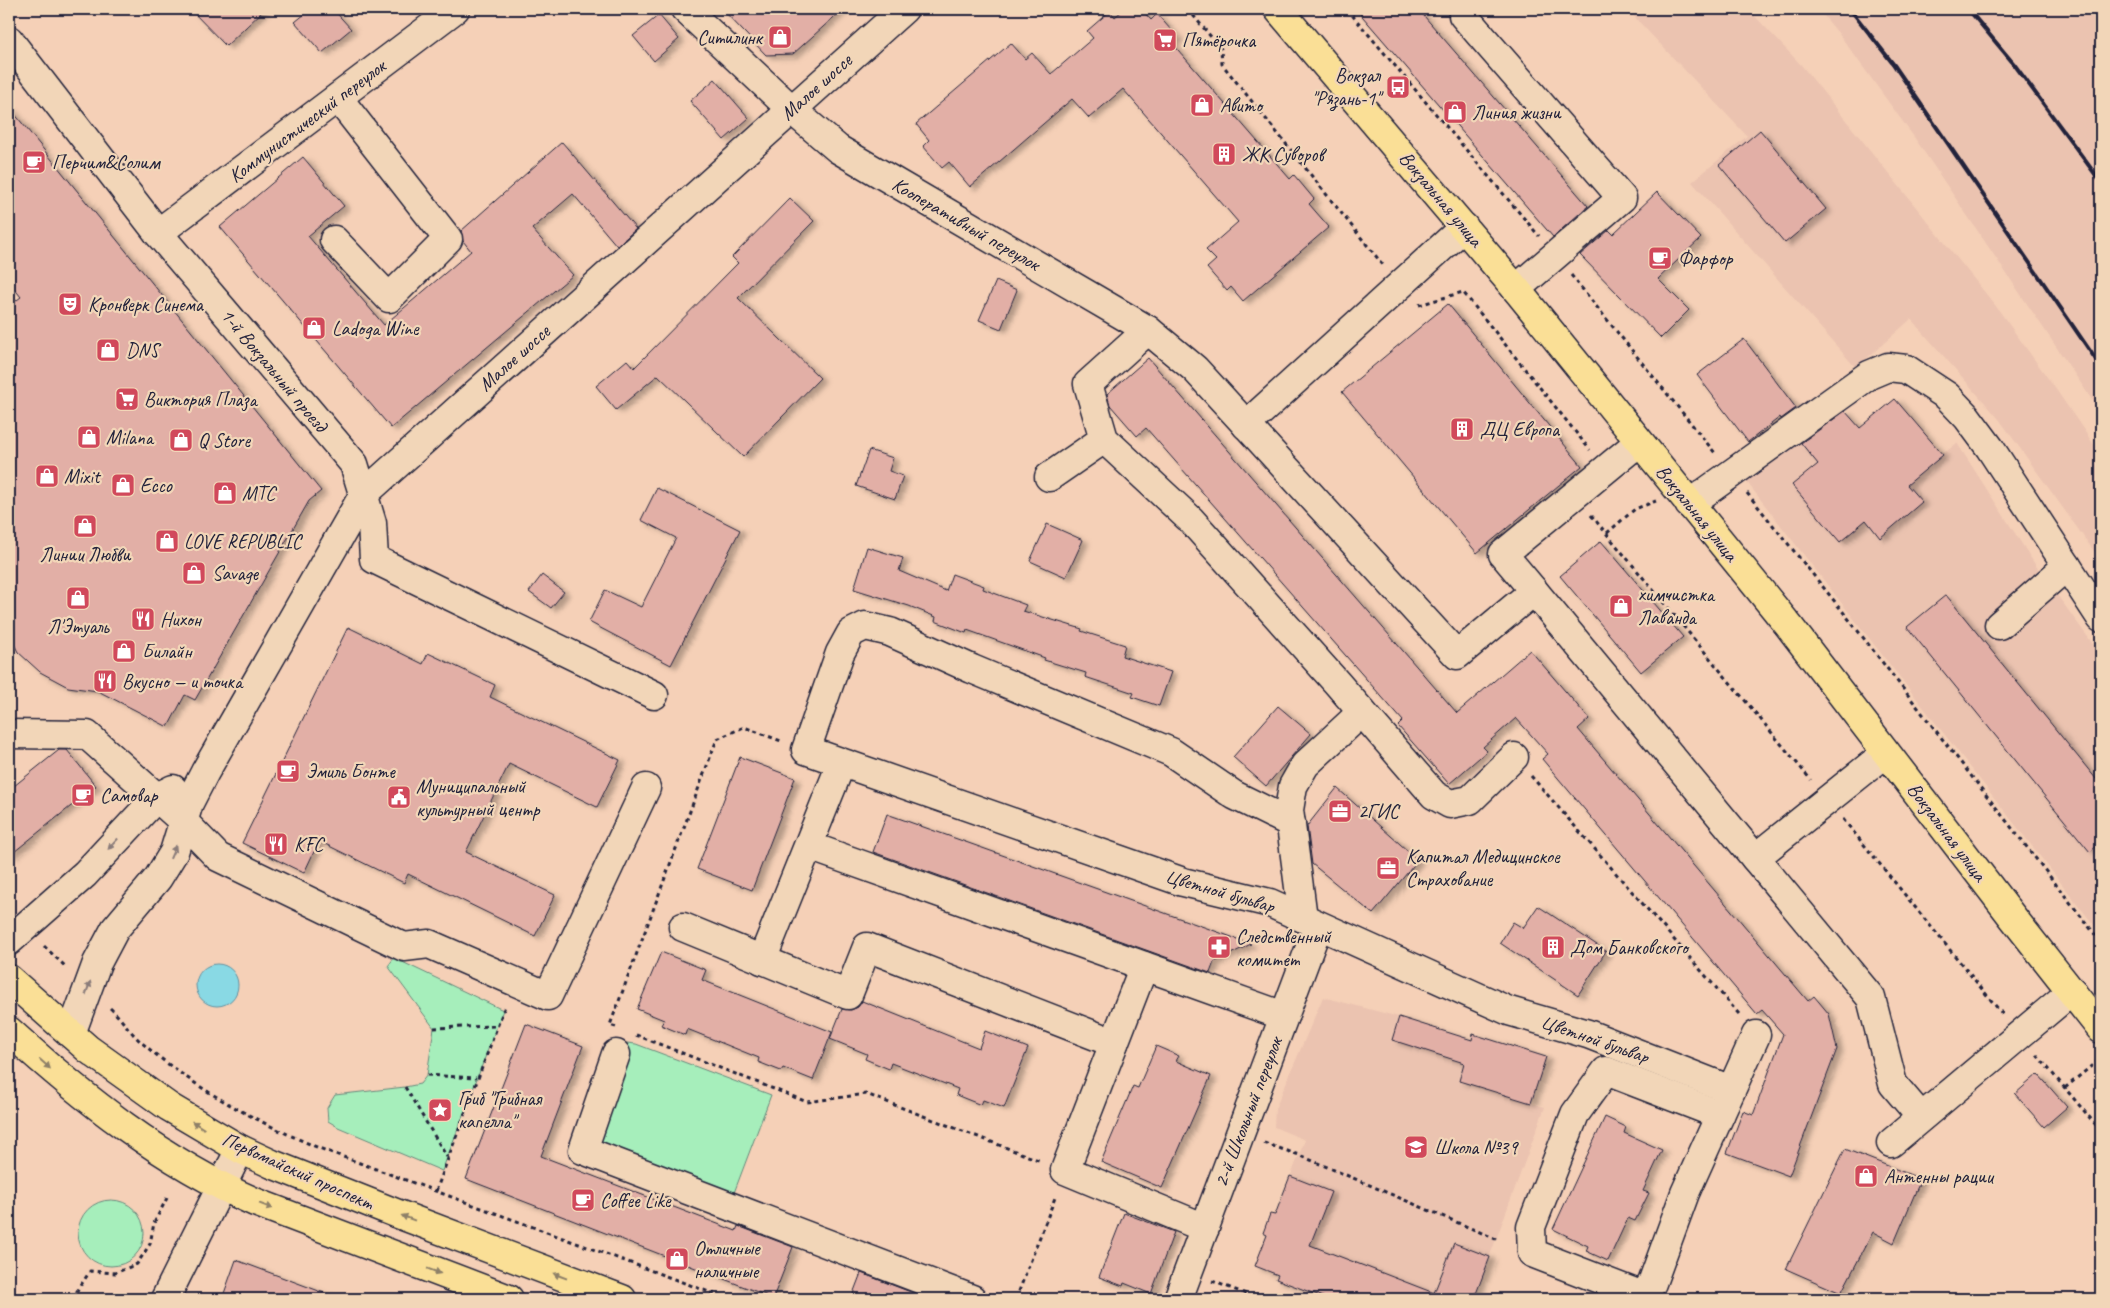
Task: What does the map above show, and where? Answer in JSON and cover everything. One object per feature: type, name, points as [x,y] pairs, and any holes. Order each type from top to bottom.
[{"type":"main road","name":"Вокзальная улица","points":[[1278,9],[1516,289],[1789,626],[2101,1029]]},
{"type":"main road","name":"Первомайский проспект","points":[[9,979],[71,1034],[169,1107],[240,1149],[272,1164],[398,1214],[622,1299]]},
{"type":"main road","name":"Первомайский проспект","points":[[9,1031],[62,1079],[148,1144],[221,1187],[255,1202],[509,1299]]},
{"type":"street","name":"Коммунистический переулок","points":[[158,233],[455,9]]},
{"type":"street","name":"Кооперативный переулок","points":[[686,9],[791,109],[838,149],[1148,330],[1195,369],[1457,655],[1534,591]]},
{"type":"street","name":"Малое шоссе","points":[[71,1034],[97,963],[115,929],[158,878],[174,852],[189,803],[205,772],[364,494],[904,9]]},
{"type":"street","points":[[1463,15],[1622,198],[1516,289]]},
{"type":"street","name":"1-й Вокзальный проезд","points":[[9,40],[158,233],[354,464],[372,523],[374,559],[654,695]]},
{"type":"street","points":[[334,240],[389,298],[448,239],[338,98]]},
{"type":"street","points":[[1246,425],[1464,227]]},
{"type":"street","points":[[1148,330],[1088,384],[1104,439],[1191,520],[1434,795],[1450,804],[1470,800],[1514,757]]},
{"type":"street","points":[[1689,504],[1868,375],[1888,368],[1906,369],[1947,396],[1966,417],[1990,448],[2101,618]]},
{"type":"street","points":[[1049,477],[1104,439]]},
{"type":"street","points":[[1639,442],[1503,554],[1871,998],[1892,1084],[1921,1117]]},
{"type":"street","points":[[1999,625],[2067,566]]},
{"type":"street","points":[[806,750],[840,653],[851,633],[865,626],[890,632],[972,669],[1171,752],[1234,796],[1291,823]]},
{"type":"street","points":[[1311,922],[1289,810],[1293,786],[1305,765],[1362,712]]},
{"type":"street","points":[[9,734],[87,735],[184,821],[218,857],[404,947],[429,944],[548,996],[646,788]]},
{"type":"street","name":"Цветной бульвар","points":[[806,750],[840,764],[1183,882],[1270,903],[1509,1011],[1588,1034],[1731,1090]]},
{"type":"street","points":[[1755,858],[1886,753]]},
{"type":"street","points":[[762,960],[809,846],[840,764]]},
{"type":"street","points":[[16,934],[85,874],[157,797],[205,772]]},
{"type":"street","points":[[809,846],[1284,1016]]},
{"type":"street","name":"2-й Школьный переулок","points":[[1178,1299],[1284,1016],[1311,922]]},
{"type":"street","points":[[683,927],[848,995],[867,947],[1114,1043]]},
{"type":"street","points":[[1144,966],[1065,1170],[1205,1228]]},
{"type":"street","points":[[1891,1143],[2072,992]]},
{"type":"street","points":[[1720,1115],[1606,1071],[1575,1114],[1531,1227],[1532,1253],[1644,1298],[1652,1283],[1685,1193],[1720,1115],[1756,1034]]},
{"type":"street","points":[[619,1044],[583,1150],[972,1299]]},
{"type":"street","points":[[165,1299],[240,1149]]},
{"type":"path","points":[[1188,9],[1221,49],[1222,64],[1416,306],[1463,292],[1593,454]]},
{"type":"path","points":[[1575,495],[2020,1035],[2101,1130]]},
{"type":"path","points":[[806,750],[744,727],[717,739],[610,1024],[619,1044],[806,1102],[866,1094],[1065,1170],[1016,1299]]},
{"type":"path","points":[[1514,757],[1756,1034]]},
{"type":"path","points":[[16,934],[88,988],[140,1040],[181,1074],[224,1103],[285,1134],[728,1299]]},
{"type":"path","points":[[436,1191],[476,1078],[515,982]]},
{"type":"path","points":[[434,1028],[497,1026]]},
{"type":"path","points":[[2065,1088],[2101,1058]]},
{"type":"path","points":[[427,1075],[476,1078]]},
{"type":"path","points":[[405,1088],[447,1158]]},
{"type":"path","points":[[1240,1135],[1299,1155],[1496,1239]]},
{"type":"path","points":[[72,1299],[90,1271],[115,1273],[137,1264],[150,1244],[154,1222],[168,1198]]},
{"type":"path","points":[[1188,1271],[1259,1299]]},
{"type":"shaded area","points":[[1627,9],[1748,9],[1802,66],[1995,305],[2101,455],[2101,561],[1999,419],[1911,319],[1856,368],[1692,182],[1747,136]]},
{"type":"shaded area","points":[[1818,9],[2101,9],[2101,413],[1914,137],[1839,34]]},
{"type":"shaded area","points":[[1895,399],[1942,455],[1957,443],[2038,569],[2101,655],[2101,934],[1746,481],[1800,441],[1803,445],[1844,410],[1860,428]]},
{"type":"shaded area","name":"Школа №39","points":[[1323,997],[1399,1017],[1471,1040],[1473,1034],[1546,1057],[1531,1103],[1545,1107],[1475,1296],[1479,1297],[1478,1299],[1328,1299],[1276,1279],[1278,1275],[1255,1266],[1267,1235],[1263,1233],[1270,1214],[1275,1215],[1305,1140],[1274,1127],[1275,1109]]},
{"type":"green space","points":[[394,958],[503,1010],[442,1171],[328,1121],[327,1108],[335,1095],[420,1084],[427,1075],[434,1028],[388,966]]},
{"type":"green space","points":[[627,1043],[636,1044],[771,1095],[729,1206],[583,1150],[621,1050]]},
{"type":"green space","points":[[104,1200],[118,1200],[130,1205],[139,1214],[144,1226],[142,1246],[135,1257],[118,1266],[104,1266],[92,1261],[83,1252],[78,1240],[78,1226],[83,1214],[92,1205]]},
{"type":"water","points":[[221,964],[229,967],[235,973],[238,985],[235,997],[229,1003],[213,1006],[205,1003],[199,997],[196,981],[199,973],[205,967]]},
{"type":"building","points":[[190,9],[265,9],[226,46]]},
{"type":"building","points":[[311,9],[333,9],[351,29],[322,53],[295,22]]},
{"type":"building","points":[[722,9],[843,9],[793,54],[766,55]]},
{"type":"building","name":"ЖК Суворов","points":[[1124,9],[1141,9],[1151,20],[1157,14],[1178,38],[1172,43],[1290,179],[1294,175],[1314,199],[1309,204],[1329,227],[1243,301],[1231,287],[1227,291],[1207,268],[1216,260],[1206,250],[1238,222],[1123,89],[1089,118],[1072,99],[970,187],[949,162],[942,168],[923,146],[929,140],[916,124],[1011,43],[1025,59],[1032,53],[1051,74],[1093,38],[1087,31],[1110,11],[1115,17]]},
{"type":"building","points":[[1356,9],[1418,9],[1588,206],[1553,237]]},
{"type":"building","points":[[659,15],[679,39],[654,61],[633,36]]},
{"type":"building","points":[[715,79],[749,118],[724,140],[690,101]]},
{"type":"building","name":"Виктория Плаза","points":[[9,107],[321,491],[309,501],[195,700],[185,695],[168,727],[98,691],[68,687],[40,672],[18,652],[9,634],[9,306],[21,297],[9,282]]},
{"type":"building","points":[[1760,130],[1826,209],[1785,243],[1719,165]]},
{"type":"building","points":[[562,142],[636,229],[617,246],[573,194],[532,229],[573,275],[391,428],[220,227],[303,157],[344,206],[308,236],[384,325],[471,251],[463,241],[461,231]]},
{"type":"building","points":[[1657,192],[1701,238],[1658,279],[1689,310],[1661,338],[1580,255],[1609,230],[1613,234]]},
{"type":"building","points":[[790,198],[814,221],[738,298],[820,378],[743,457],[658,375],[616,410],[596,386],[627,360],[634,368],[738,263],[732,257]]},
{"type":"building","points":[[996,281],[1017,290],[1001,329],[979,320]]},
{"type":"building","name":"ДЦ Европа","points":[[1448,304],[1582,466],[1477,553],[1342,392]]},
{"type":"building","points":[[1744,339],[1796,408],[1781,419],[1780,417],[1748,442],[1697,375]]},
{"type":"building","points":[[1148,358],[1457,713],[1530,650],[1589,719],[1578,729],[1808,1001],[1814,996],[1829,1014],[1837,1049],[1789,1176],[1727,1153],[1743,1111],[1753,1115],[1783,1034],[1762,1010],[1757,1014],[1542,759],[1548,754],[1516,718],[1483,747],[1487,751],[1449,784],[1398,726],[1403,721],[1146,428],[1137,436],[1110,405],[1107,394]]},
{"type":"building","points":[[1895,399],[1943,455],[1907,485],[1922,502],[1880,538],[1866,520],[1840,542],[1792,485],[1818,464],[1801,443],[1845,411],[1860,428]]},
{"type":"building","points":[[869,450],[893,458],[889,471],[903,476],[895,499],[856,486]]},
{"type":"building","points":[[657,488],[740,530],[671,665],[589,622],[605,590],[641,607],[676,538],[641,520]]},
{"type":"building","points":[[1047,524],[1083,540],[1066,577],[1030,561]]},
{"type":"building","name":"химчистка Лаванда","points":[[1601,541],[1683,637],[1641,672],[1560,576]]},
{"type":"building","points":[[867,547],[903,558],[899,571],[946,591],[952,574],[984,586],[983,589],[1026,605],[1023,611],[1082,629],[1081,631],[1125,645],[1122,656],[1171,672],[1159,706],[1132,697],[1134,693],[1085,677],[1086,673],[1044,660],[1045,658],[967,630],[966,633],[935,621],[936,617],[909,606],[854,589]]},
{"type":"building","points":[[542,575],[564,592],[551,608],[529,592]]},
{"type":"building","points":[[1946,595],[2101,785],[2101,842],[2090,852],[1907,627]]},
{"type":"building","name":"Муниципальный культурный центр","points":[[348,627],[423,664],[428,653],[495,685],[490,697],[620,760],[597,807],[509,764],[466,852],[555,895],[535,936],[408,874],[404,883],[319,841],[304,873],[242,843]]},
{"type":"building","points":[[1278,706],[1311,734],[1266,786],[1233,757]]},
{"type":"building","points":[[59,750],[67,750],[96,786],[9,856],[9,790]]},
{"type":"building","points":[[740,757],[795,778],[752,890],[697,869]]},
{"type":"building","points":[[1337,788],[1418,860],[1373,914],[1312,864],[1307,826]]},
{"type":"building","points":[[887,814],[1251,944],[1214,962],[1210,973],[873,852]]},
{"type":"building","name":"Дом Банковского","points":[[1538,906],[1606,951],[1578,995],[1500,943],[1513,922],[1523,928]]},
{"type":"building","points":[[661,952],[706,970],[702,980],[832,1032],[813,1080],[783,1068],[781,1071],[758,1062],[759,1058],[687,1029],[685,1035],[661,1025],[664,1020],[637,1009]]},
{"type":"building","points":[[862,1001],[979,1048],[985,1031],[1028,1048],[1004,1108],[983,1100],[981,1105],[956,1095],[958,1089],[891,1063],[889,1069],[865,1059],[867,1054],[830,1039],[842,1009],[851,1010],[858,1007]]},
{"type":"building","points":[[1399,1017],[1472,1040],[1473,1034],[1546,1057],[1531,1103],[1459,1081],[1464,1063],[1392,1040]]},
{"type":"building","points":[[526,1024],[583,1046],[541,1156],[736,1231],[738,1226],[793,1247],[773,1298],[466,1179]]},
{"type":"building","points":[[1156,1046],[1179,1056],[1176,1061],[1211,1076],[1162,1188],[1101,1162],[1133,1086],[1138,1088]]},
{"type":"building","points":[[2038,1074],[2067,1107],[2044,1127],[2015,1094]]},
{"type":"building","points":[[1605,1117],[1626,1127],[1624,1133],[1662,1150],[1643,1191],[1649,1193],[1635,1221],[1628,1218],[1608,1261],[1586,1251],[1588,1246],[1553,1229]]},
{"type":"building","points":[[1845,1149],[1921,1179],[1894,1243],[1873,1232],[1841,1293],[1786,1269]]},
{"type":"building","points":[[1290,1176],[1331,1192],[1310,1245],[1434,1293],[1454,1243],[1490,1257],[1474,1299],[1328,1299],[1276,1279],[1278,1275],[1255,1266],[1267,1235],[1263,1233],[1270,1214],[1275,1215]]},
{"type":"building","points":[[1124,1213],[1174,1232],[1151,1294],[1124,1283],[1123,1286],[1099,1277]]},
{"type":"building","points":[[236,1260],[335,1297],[335,1299],[222,1299]]},
{"type":"building","points":[[861,1273],[929,1299],[851,1299]]},
{"type":"railway","points":[[1850,9],[1894,65],[2101,367]]},
{"type":"railway","points":[[1968,9],[2014,64],[2101,182]]},
{"type":"place","name":"Ситилинк","points":[[780,37]]},
{"type":"place","name":"Пятёрочка","points":[[1165,40]]},
{"type":"place","name":"Вокзал \"Рязань-1\"","points":[[1398,87]]},
{"type":"place","name":"Авито","points":[[1202,105]]},
{"type":"place","name":"Линия жизни","points":[[1455,112]]},
{"type":"place","name":"ЖК Суворов","points":[[1224,154]]},
{"type":"place","name":"Перчим&Солим","points":[[34,162]]},
{"type":"place","name":"Фарфор","points":[[1660,258]]},
{"type":"place","name":"Кронверк Синема","points":[[70,304]]},
{"type":"place","name":"Ladoga Wine","points":[[314,328]]},
{"type":"place","name":"DNS","points":[[108,350]]},
{"type":"place","name":"Виктория Плаза","points":[[127,399]]},
{"type":"place","name":"ДЦ Европа","points":[[1462,429]]},
{"type":"place","name":"Milana","points":[[89,437]]},
{"type":"place","name":"Q Store","points":[[181,440]]},
{"type":"place","name":"Mixit","points":[[47,476]]},
{"type":"place","name":"Ecco","points":[[123,485]]},
{"type":"place","name":"МТС","points":[[225,493]]},
{"type":"place","name":"Линии Любви","points":[[85,526]]},
{"type":"place","name":"LOVE REPUBLIC","points":[[167,541]]},
{"type":"place","name":"Savage","points":[[194,573]]},
{"type":"place","name":"Л'Этуаль","points":[[78,598]]},
{"type":"place","name":"химчистка Лаванда","points":[[1621,606]]},
{"type":"place","name":"Нихон","points":[[143,619]]},
{"type":"place","name":"Билайн","points":[[124,651]]},
{"type":"place","name":"Вкусно — и точка","points":[[105,681]]},
{"type":"place","name":"Эмиль Бонте","points":[[288,771]]},
{"type":"place","name":"Самовар","points":[[83,795]]},
{"type":"place","name":"Муниципальный культурный центр","points":[[399,797]]},
{"type":"place","name":"2ГИС","points":[[1340,811]]},
{"type":"place","name":"KFC","points":[[276,844]]},
{"type":"place","name":"Капитал Медицинское Страхование","points":[[1388,868]]},
{"type":"place","name":"Следственный комитет","points":[[1219,947]]},
{"type":"place","name":"Дом Банковского","points":[[1553,947]]},
{"type":"place","name":"Гриб \"Грибная капелла\"","points":[[440,1110]]},
{"type":"place","name":"Школа №39","points":[[1416,1147]]},
{"type":"place","name":"Антенны рации","points":[[1866,1176]]},
{"type":"place","name":"Coffee Like","points":[[583,1200]]},
{"type":"place","name":"Отличные наличные","points":[[677,1259]]}]
